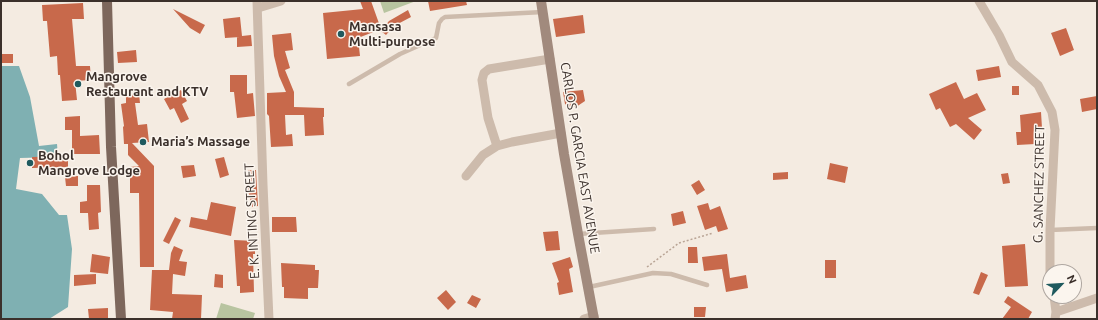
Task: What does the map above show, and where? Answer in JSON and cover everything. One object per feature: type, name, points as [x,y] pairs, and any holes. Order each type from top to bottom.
[{"type":"main road","points":[[107,1],[111,147],[121,319]]},
{"type":"main road","name":"CARLOS P. GARCIA EAST AVENUE","points":[[542,1],[561,133],[578,234],[589,287],[591,318]]},
{"type":"street","points":[[258,5],[281,1]]},
{"type":"street","name":"G. SANCHEZ STREET","points":[[979,1],[1012,62],[1038,85],[1052,112],[1055,130],[1050,230],[1050,264]]},
{"type":"street","name":"E. K. INTING STREET","points":[[258,5],[263,185],[269,319]]},
{"type":"street","points":[[497,146],[488,118],[482,80],[484,73],[489,69],[550,59]]},
{"type":"street","points":[[466,176],[483,155],[497,146],[561,133]]},
{"type":"street","points":[[1054,304],[1055,316],[1097,298]]},
{"type":"lane","points":[[349,84],[400,54],[436,38],[440,23],[445,17],[543,12]]},
{"type":"lane","points":[[1050,230],[1097,228]]},
{"type":"lane","points":[[578,234],[654,229]]},
{"type":"lane","points":[[589,287],[652,273],[671,274],[707,285]]},
{"type":"path","points":[[632,278],[679,243],[713,232]]},
{"type":"green space","points":[[380,1],[416,1],[384,13]]},
{"type":"green space","points":[[221,303],[255,313],[253,319],[216,319]]},
{"type":"water","points":[[1,66],[19,66],[30,97],[39,146],[57,144],[58,157],[20,158],[16,189],[42,194],[59,215],[67,215],[72,249],[68,307],[49,319],[1,319]]},
{"type":"building","name":"Mansasa Multi-purpose","points":[[360,1],[371,1],[381,29],[358,38],[360,56],[327,59],[323,13],[363,9]]},
{"type":"building","points":[[428,1],[466,1],[467,5],[430,11]]},
{"type":"building","points":[[83,3],[84,19],[72,19],[76,66],[90,66],[91,80],[75,81],[77,100],[62,101],[57,56],[50,57],[47,21],[43,21],[42,5]]},
{"type":"building","points":[[173,9],[205,25],[200,34],[190,28]]},
{"type":"building","points":[[408,10],[411,17],[394,26],[386,35],[381,31],[389,21]]},
{"type":"building","points":[[583,15],[585,33],[556,37],[553,19]]},
{"type":"building","points":[[240,17],[242,36],[251,35],[252,46],[237,47],[237,37],[225,38],[223,19]]},
{"type":"building","points":[[1066,28],[1074,50],[1060,56],[1051,33]]},
{"type":"building","points":[[291,33],[293,50],[285,51],[290,68],[285,70],[294,92],[294,107],[324,108],[324,135],[305,136],[304,115],[285,115],[286,135],[292,134],[293,146],[271,147],[269,116],[267,114],[267,93],[286,92],[279,76],[274,56],[272,35]]},
{"type":"building","points":[[136,50],[137,62],[118,63],[117,52]]},
{"type":"building","points":[[1,54],[13,54],[13,63],[1,63]]},
{"type":"building","points":[[999,66],[1001,77],[978,81],[976,70]]},
{"type":"building","points":[[230,75],[247,75],[247,94],[253,93],[255,116],[237,118],[234,92],[230,92]]},
{"type":"building","points":[[956,82],[964,99],[977,93],[986,110],[968,118],[982,130],[974,140],[956,124],[950,127],[940,108],[936,110],[929,94]]},
{"type":"building","points":[[1012,86],[1019,86],[1019,95],[1012,95]]},
{"type":"building","points":[[181,90],[187,101],[182,104],[189,119],[181,123],[174,108],[170,110],[164,99]]},
{"type":"building","points":[[583,90],[585,101],[576,107],[570,107],[565,104],[563,92]]},
{"type":"building","points":[[139,94],[140,103],[135,103],[138,125],[147,124],[149,142],[132,143],[154,166],[154,267],[140,267],[139,193],[130,193],[130,167],[139,166],[128,155],[128,144],[124,144],[124,126],[121,104],[126,103],[126,95]]},
{"type":"building","points":[[1097,96],[1097,109],[1082,112],[1080,99]]},
{"type":"building","points":[[1041,112],[1042,128],[1034,129],[1035,144],[1017,145],[1016,132],[1021,132],[1020,115]]},
{"type":"building","points":[[80,116],[80,136],[99,135],[100,154],[72,154],[72,130],[65,130],[65,117]]},
{"type":"building","points":[[68,156],[68,167],[32,168],[32,157]]},
{"type":"building","points":[[224,157],[229,175],[220,178],[215,159]]},
{"type":"building","points":[[830,163],[848,167],[845,183],[827,179]]},
{"type":"building","points":[[194,165],[196,176],[183,178],[181,166]]},
{"type":"building","points":[[248,170],[256,170],[258,206],[252,207],[245,178],[248,179]]},
{"type":"building","points":[[788,172],[788,179],[773,180],[773,173]]},
{"type":"building","points":[[1008,173],[1010,183],[1003,184],[1001,174]]},
{"type":"building","points":[[78,176],[78,186],[66,186],[65,177]]},
{"type":"building","points":[[699,180],[705,190],[697,195],[691,185]]},
{"type":"building","points":[[87,185],[100,185],[101,212],[98,213],[99,229],[89,230],[88,213],[80,213],[80,202],[87,201]]},
{"type":"building","points":[[211,202],[236,207],[231,236],[189,227],[191,217],[207,220]]},
{"type":"building","points":[[708,203],[710,210],[720,206],[728,229],[718,232],[716,226],[705,230],[697,206]]},
{"type":"building","points":[[683,211],[686,223],[673,226],[671,214]]},
{"type":"building","points":[[175,217],[181,220],[169,244],[163,241]]},
{"type":"building","points":[[272,217],[296,217],[297,232],[272,232]]},
{"type":"building","points":[[558,231],[560,250],[546,251],[543,232]]},
{"type":"building","points":[[234,240],[255,241],[255,254],[253,254],[254,292],[240,293],[240,286],[237,286]]},
{"type":"building","points":[[1025,244],[1028,286],[1005,287],[1002,246]]},
{"type":"building","points":[[174,246],[183,250],[179,261],[187,262],[185,276],[173,274],[172,294],[202,295],[201,319],[172,319],[173,312],[150,310],[152,270],[169,270],[171,253]]},
{"type":"building","points":[[688,247],[697,247],[698,263],[688,263]]},
{"type":"building","points":[[92,254],[110,257],[108,274],[90,272]]},
{"type":"building","points":[[727,254],[730,278],[746,275],[748,288],[726,292],[722,269],[704,271],[702,257]]},
{"type":"building","points":[[570,257],[573,267],[569,269],[573,292],[559,295],[557,283],[559,282],[552,263]]},
{"type":"building","points":[[825,260],[836,260],[836,278],[825,278]]},
{"type":"building","points":[[281,263],[315,265],[315,270],[319,270],[318,288],[308,288],[308,299],[284,298]]},
{"type":"building","points":[[981,272],[988,275],[979,295],[973,293]]},
{"type":"building","points":[[96,274],[96,284],[74,286],[74,275]]},
{"type":"building","points":[[215,274],[223,275],[223,288],[214,287]]},
{"type":"building","points":[[446,290],[456,302],[448,310],[437,298]]},
{"type":"building","points":[[472,295],[481,299],[476,308],[467,303]]},
{"type":"building","points":[[1008,296],[1032,312],[1028,319],[1002,319],[1011,307],[1004,302]]},
{"type":"building","points":[[694,307],[706,307],[705,317],[694,317]]},
{"type":"building","points":[[108,308],[108,319],[89,319],[88,309]]},
{"type":"place","name":"Mansasa Multi-purpose","points":[[341,34]]},
{"type":"place","name":"Mangrove Restaurant and KTV","points":[[78,84]]},
{"type":"place","name":"Maria’s Massage","points":[[143,142]]},
{"type":"place","name":"Bohol Mangrove Lodge","points":[[30,163]]}]
